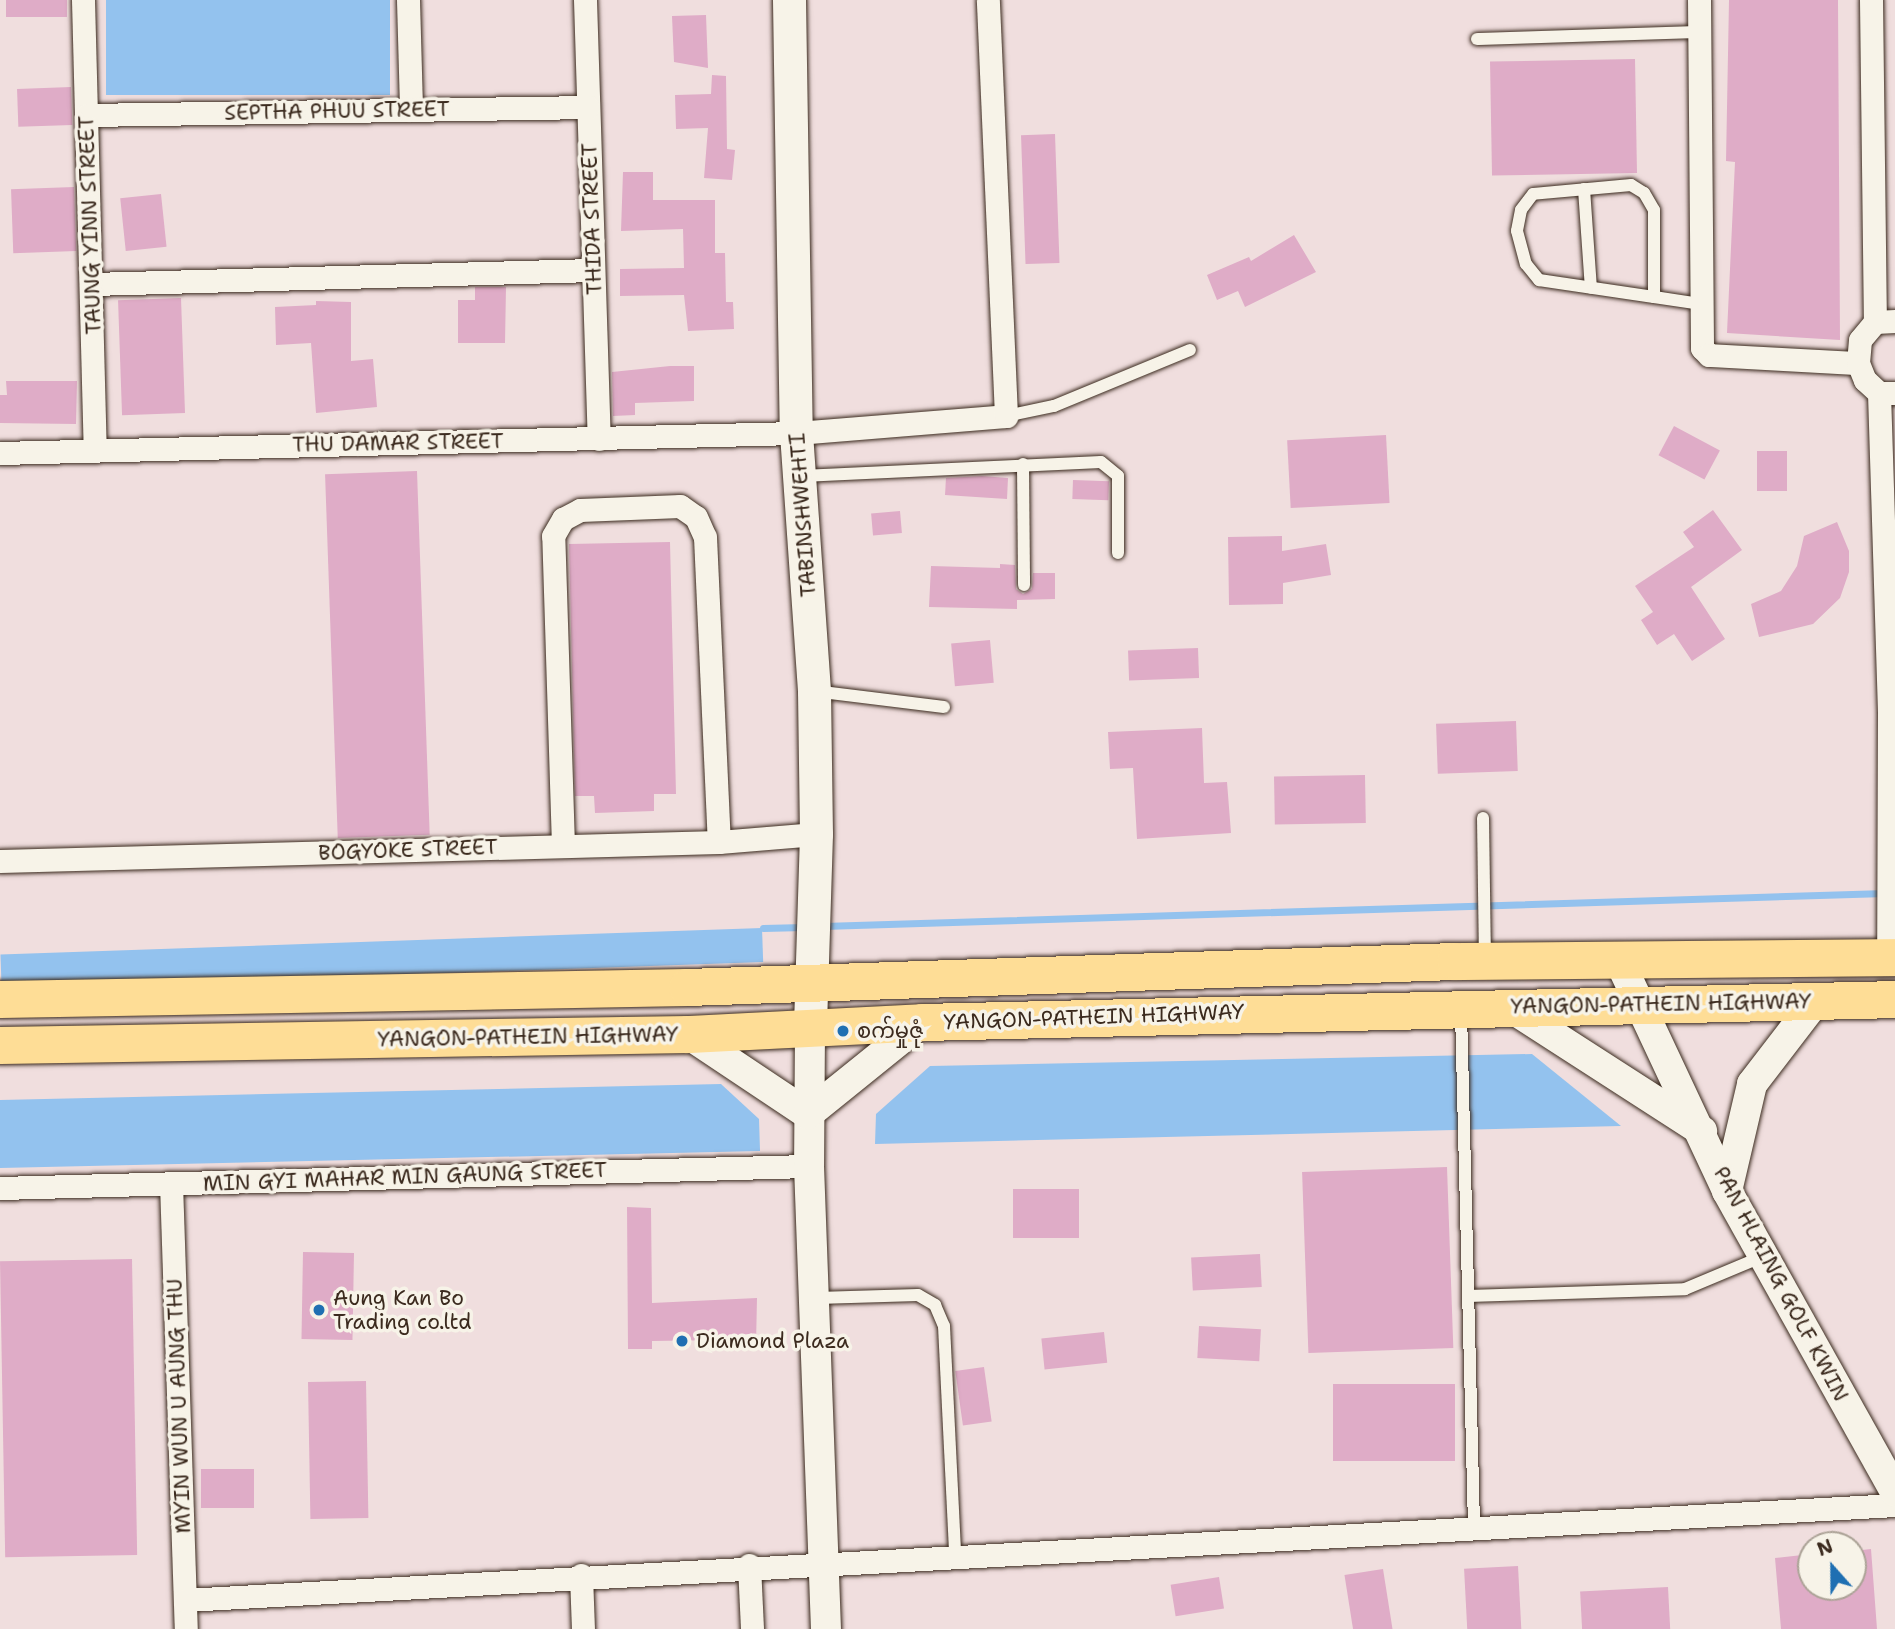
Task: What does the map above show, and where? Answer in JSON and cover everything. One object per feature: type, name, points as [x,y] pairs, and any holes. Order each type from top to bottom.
[{"type":"main road","name":"TABINSHWEHTI","points":[[789,0],[796,433],[814,691],[816,834],[810,1030]]},
{"type":"main road","name":"YANGON-PATHEIN HIGHWAY","points":[[0,999],[811,982],[1486,961],[1892,957]]},
{"type":"main road","name":"YANGON-PATHEIN HIGHWAY","points":[[0,1045],[688,1034],[810,1030],[922,1022],[1461,1007],[1895,999]]},
{"type":"street","name":"TAUNG YINN STREET","points":[[83,0],[95,450]]},
{"type":"street","points":[[408,0],[411,110]]},
{"type":"street","name":"THIDA STREET","points":[[585,0],[598,439]]},
{"type":"street","points":[[988,0],[1006,416]]},
{"type":"street","points":[[1699,0],[1702,348],[1709,355],[1858,363]]},
{"type":"street","points":[[1871,0],[1885,321],[1860,340],[1858,363],[1865,380],[1887,393],[1892,957]]},
{"type":"street","name":"SEPTHA PHUU STREET","points":[[86,116],[588,107]]},
{"type":"street","points":[[92,284],[593,270]]},
{"type":"street","name":"THU DAMAR STREET","points":[[0,453],[796,433],[1006,416]]},
{"type":"street","points":[[563,845],[553,536],[563,519],[580,510],[680,506],[696,517],[705,537],[719,842]]},
{"type":"street","name":"BOGYOKE STREET","points":[[0,861],[719,842],[816,834]]},
{"type":"street","name":"PAN HLAING GOLF KWIN","points":[[1619,960],[1702,1131],[1727,1191],[1895,1491]]},
{"type":"street","points":[[1727,1191],[1752,1084],[1815,1002]]},
{"type":"street","points":[[1508,1006],[1702,1131]]},
{"type":"street","points":[[808,1114],[922,1022]]},
{"type":"street","points":[[810,1030],[809,1166],[817,1298],[826,1629]]},
{"type":"street","points":[[688,1034],[808,1114]]},
{"type":"street","name":"MIN GYI MAHAR MIN GAUNG STREET","points":[[0,1188],[809,1166]]},
{"type":"street","name":"MYIN WUN U AUNG THU","points":[[171,1183],[186,1629]]},
{"type":"street","points":[[185,1600],[955,1553],[1895,1505]]},
{"type":"street","points":[[748,1565],[752,1629]]},
{"type":"street","points":[[581,1576],[583,1629]]},
{"type":"lane","points":[[1477,39],[1699,32]]},
{"type":"lane","points":[[1654,297],[1654,211],[1644,193],[1632,186],[1533,194],[1521,210],[1517,231],[1526,264],[1539,280],[1701,304]]},
{"type":"lane","points":[[1584,188],[1591,288]]},
{"type":"lane","points":[[1006,416],[1054,406],[1190,350]]},
{"type":"lane","points":[[801,476],[1101,462],[1118,476],[1118,553]]},
{"type":"lane","points":[[1023,464],[1024,585]]},
{"type":"lane","points":[[814,691],[944,707]]},
{"type":"lane","points":[[1483,818],[1486,961]]},
{"type":"lane","points":[[1461,1007],[1475,1526]]},
{"type":"lane","points":[[1468,1296],[1685,1289],[1764,1256]]},
{"type":"lane","points":[[817,1298],[918,1295],[935,1305],[944,1326],[955,1553]]},
{"type":"water","points":[[106,0],[390,0],[390,95],[106,95]]},
{"type":"water","points":[[762,928],[763,962],[2,989],[0,955]]},
{"type":"water","points":[[1532,1054],[1621,1126],[875,1144],[876,1114],[930,1066]]},
{"type":"water","points":[[721,1084],[759,1119],[760,1151],[0,1168],[0,1100]]},
{"type":"building","points":[[6,0],[67,0],[67,17],[6,17]]},
{"type":"building","points":[[1729,0],[1838,0],[1840,340],[1727,333],[1735,162],[1726,161]]},
{"type":"building","points":[[706,15],[708,68],[674,62],[672,16]]},
{"type":"building","points":[[1635,59],[1637,173],[1492,176],[1490,62]]},
{"type":"building","points":[[712,75],[726,76],[727,149],[735,150],[732,180],[704,178],[708,128],[676,129],[675,95],[711,94]]},
{"type":"building","points":[[71,87],[72,125],[18,127],[17,89]]},
{"type":"building","points":[[1055,134],[1060,263],[1026,264],[1021,135]]},
{"type":"building","points":[[623,172],[653,172],[653,200],[715,200],[715,253],[725,253],[726,302],[733,302],[734,329],[688,331],[684,295],[620,296],[620,269],[684,268],[683,229],[621,231]]},
{"type":"building","points":[[74,187],[76,251],[13,253],[11,189]]},
{"type":"building","points":[[161,194],[167,247],[126,251],[120,198]]},
{"type":"building","points":[[1294,235],[1316,272],[1245,307],[1238,291],[1217,300],[1207,275],[1249,257],[1251,261]]},
{"type":"building","points":[[475,287],[506,287],[505,343],[458,343],[458,300],[475,300]]},
{"type":"building","points":[[181,298],[185,413],[122,415],[118,300]]},
{"type":"building","points":[[316,301],[351,302],[351,361],[373,359],[377,407],[316,413],[311,343],[276,345],[275,307],[316,305]]},
{"type":"building","points":[[694,366],[694,401],[635,403],[635,415],[613,416],[612,372]]},
{"type":"building","points":[[6,381],[77,381],[76,424],[0,423],[0,395],[7,395]]},
{"type":"building","points":[[1674,426],[1720,450],[1704,480],[1659,455]]},
{"type":"building","points":[[1386,435],[1390,503],[1291,508],[1287,440]]},
{"type":"building","points":[[1757,451],[1787,451],[1787,491],[1757,491]]},
{"type":"building","points":[[417,471],[430,835],[338,838],[325,474]]},
{"type":"building","points":[[946,478],[1008,478],[1007,499],[945,495]]},
{"type":"building","points":[[1073,480],[1109,481],[1108,500],[1072,499]]},
{"type":"building","points":[[1713,510],[1742,550],[1691,587],[1725,639],[1692,661],[1674,634],[1657,645],[1641,620],[1653,612],[1635,586],[1694,547],[1683,532]]},
{"type":"building","points":[[900,511],[902,533],[873,535],[871,514]]},
{"type":"building","points":[[1837,522],[1849,551],[1849,572],[1840,598],[1813,624],[1759,637],[1751,604],[1781,591],[1797,566],[1804,536]]},
{"type":"building","points":[[1282,536],[1282,551],[1326,544],[1331,575],[1283,583],[1283,604],[1229,605],[1228,537]]},
{"type":"building","points":[[670,542],[676,794],[654,794],[654,811],[595,813],[594,796],[575,796],[569,544]]},
{"type":"building","points":[[1000,564],[1015,565],[1016,589],[1023,594],[1032,589],[1033,573],[1055,573],[1055,599],[1017,600],[1017,609],[929,607],[931,566],[1000,568]]},
{"type":"building","points":[[990,640],[994,683],[955,686],[951,643]]},
{"type":"building","points":[[1198,648],[1199,678],[1129,680],[1128,650]]},
{"type":"building","points":[[1516,721],[1518,771],[1438,774],[1436,724]]},
{"type":"building","points":[[1202,728],[1204,783],[1227,782],[1231,833],[1137,839],[1133,768],[1110,769],[1108,732]]},
{"type":"building","points":[[1365,775],[1366,823],[1275,825],[1274,777]]},
{"type":"building","points":[[1447,1167],[1453,1348],[1308,1353],[1302,1172]]},
{"type":"building","points":[[1013,1189],[1079,1189],[1079,1238],[1013,1238]]},
{"type":"building","points":[[627,1207],[651,1208],[652,1303],[757,1298],[756,1345],[724,1345],[724,1340],[652,1341],[652,1349],[628,1349]]},
{"type":"building","points":[[303,1252],[354,1253],[352,1340],[301,1339]]},
{"type":"building","points":[[1260,1254],[1262,1287],[1193,1291],[1191,1258]]},
{"type":"building","points":[[132,1259],[137,1555],[5,1557],[0,1261]]},
{"type":"building","points":[[1199,1326],[1261,1329],[1259,1361],[1197,1358]]},
{"type":"building","points":[[1104,1332],[1107,1363],[1045,1369],[1041,1339]]},
{"type":"building","points":[[984,1367],[992,1421],[963,1426],[955,1371]]},
{"type":"building","points":[[366,1381],[368,1518],[310,1519],[308,1382]]},
{"type":"building","points":[[1333,1384],[1455,1384],[1455,1461],[1333,1461]]},
{"type":"building","points":[[201,1469],[254,1469],[254,1508],[201,1508]]},
{"type":"building","points":[[1867,1549],[1871,1549],[1877,1629],[1781,1629],[1775,1558],[1797,1556],[1797,1601],[1867,1601]]},
{"type":"building","points":[[1518,1566],[1521,1629],[1467,1629],[1464,1569]]},
{"type":"building","points":[[1383,1569],[1393,1629],[1353,1629],[1344,1575]]},
{"type":"building","points":[[1219,1577],[1224,1609],[1176,1616],[1171,1585]]},
{"type":"building","points":[[1668,1587],[1670,1629],[1582,1629],[1580,1592]]},
{"type":"waterway","points":[[823,926],[1885,893]]},
{"type":"waterway","points":[[763,928],[804,927]]},
{"type":"place","name":"စက်မှုဇုံ","points":[[843,1031]]},
{"type":"place","name":"Aung Kan Bo Trading co.ltd","points":[[319,1310]]},
{"type":"place","name":"Diamond Plaza","points":[[682,1341]]}]
